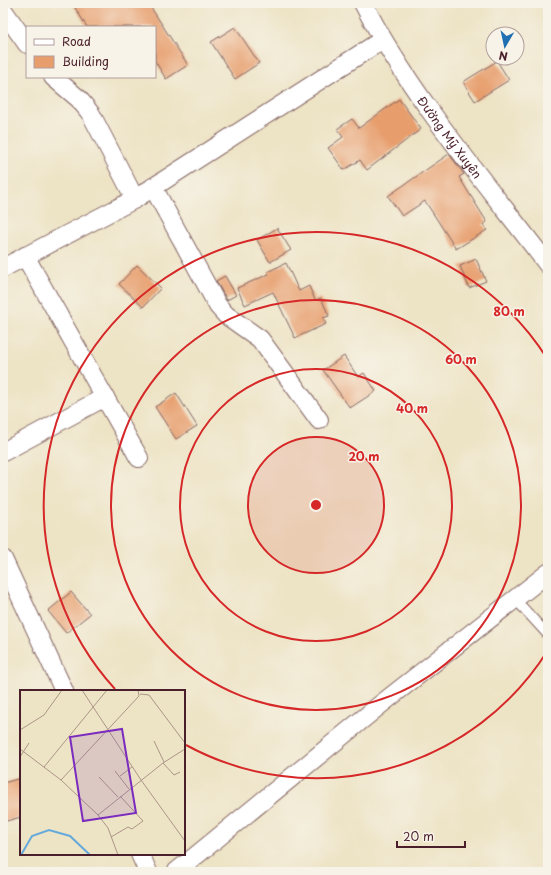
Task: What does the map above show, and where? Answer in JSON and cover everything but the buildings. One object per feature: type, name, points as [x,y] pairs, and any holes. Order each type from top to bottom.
[{"type":"street","name":"Đường Mỹ Xuyên","points":[[363,3],[382,40],[450,137],[548,265]]},
{"type":"street","points":[[3,10],[26,43]]},
{"type":"street","points":[[3,268],[135,199],[382,40]]},
{"type":"street","points":[[54,78],[79,100],[91,114],[135,199]]},
{"type":"street","points":[[153,187],[218,306],[226,315],[260,339],[319,420]]},
{"type":"street","points":[[25,256],[139,458]]},
{"type":"street","points":[[3,452],[105,397]]},
{"type":"street","points":[[3,559],[64,690]]},
{"type":"street","points":[[176,872],[374,710],[548,573]]},
{"type":"street","points":[[140,855],[148,872]]},
{"type":"lane","points":[[515,599],[548,635]]}]
